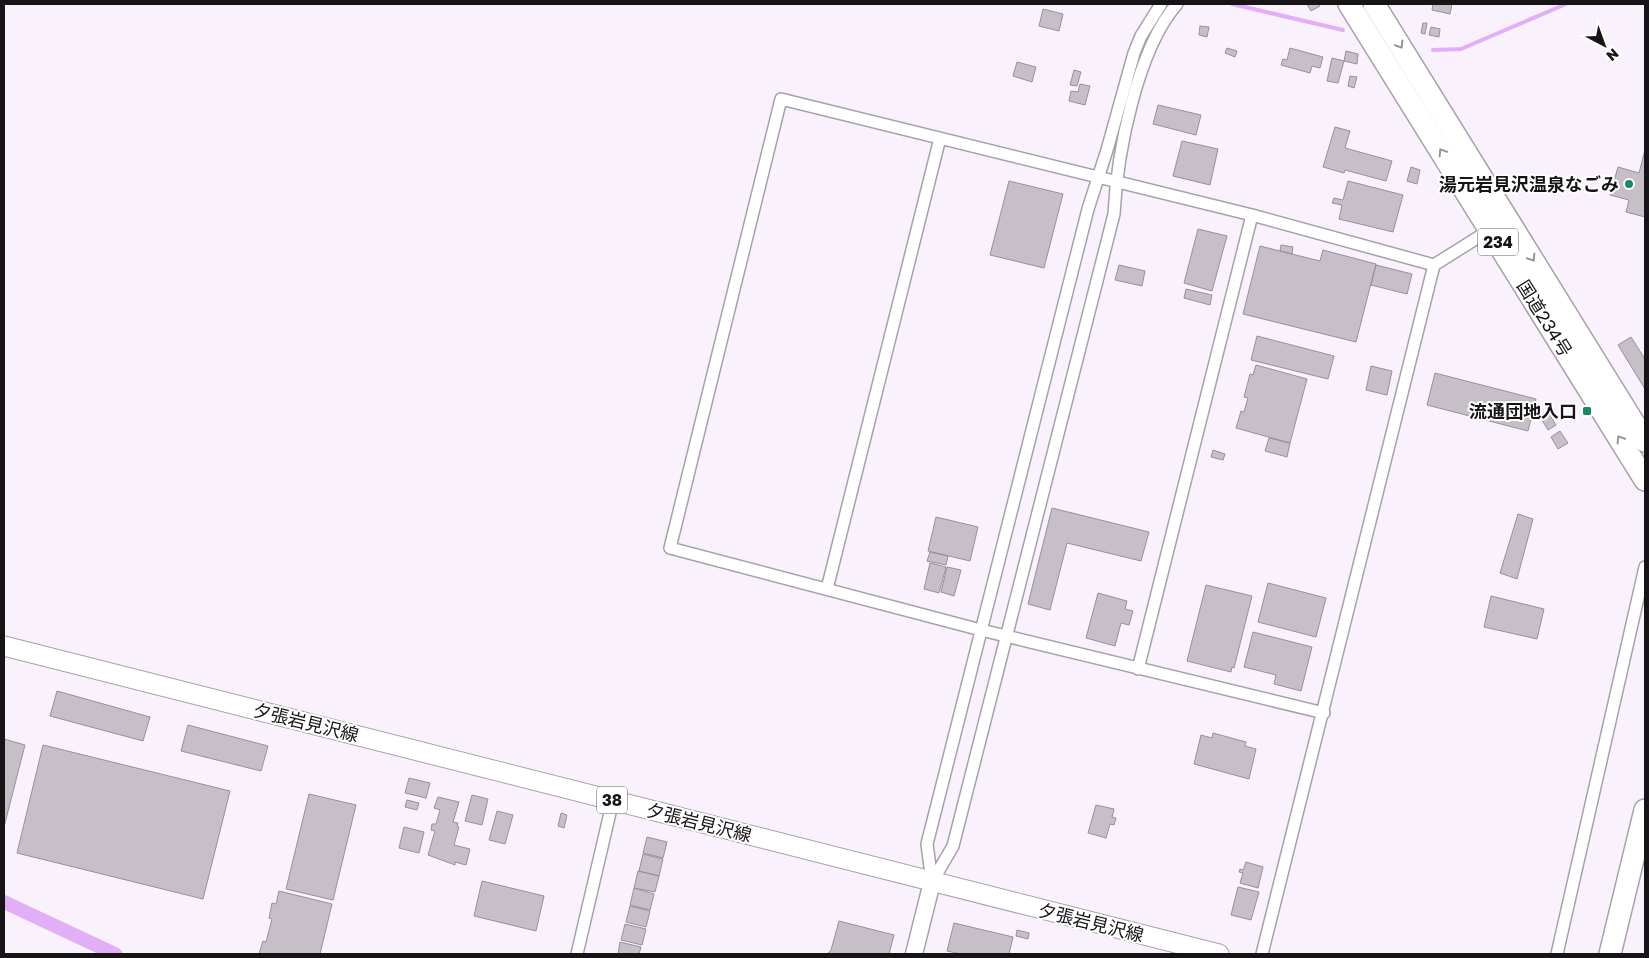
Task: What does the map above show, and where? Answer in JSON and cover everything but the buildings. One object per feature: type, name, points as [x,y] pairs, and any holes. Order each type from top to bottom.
[{"type":"highway","name":"国道234号","points":[[1349,4],[1645,441]]},
{"type":"highway","name":"国道234号","points":[[1374,4],[1645,480]]},
{"type":"highway","points":[[1610,954],[1645,810]]},
{"type":"highway","points":[[1621,954],[1645,831]]},
{"type":"main road","name":"夕張岩見沢線","points":[[4,646],[1220,954]]},
{"type":"street","points":[[932,882],[927,844],[1088,209],[1134,53],[1141,36],[1161,4]]},
{"type":"street","points":[[914,954],[932,882],[953,846],[1114,214],[1116,181],[1121,151],[1144,65],[1160,27],[1177,4]]},
{"type":"street","points":[[1324,713],[981,630],[670,548],[781,99],[1252,215],[1434,265]]},
{"type":"street","points":[[827,589],[940,138]]},
{"type":"street","points":[[1138,669],[1252,215]]},
{"type":"street","points":[[1262,954],[1324,713],[1434,265],[1499,224]]},
{"type":"street","points":[[1557,954],[1645,566]]},
{"type":"street","points":[[577,954],[613,800]]},
{"type":"waterway","points":[[1232,4],[1343,30]]},
{"type":"waterway","points":[[1433,50],[1461,49],[1566,4]]},
{"type":"waterway","points":[[4,902],[115,954]]},
{"type":"place","name":"湯元岩見沢温泉なごみ","points":[[1629,184]]},
{"type":"place","name":"流通団地入口","points":[[1587,411]]}]
